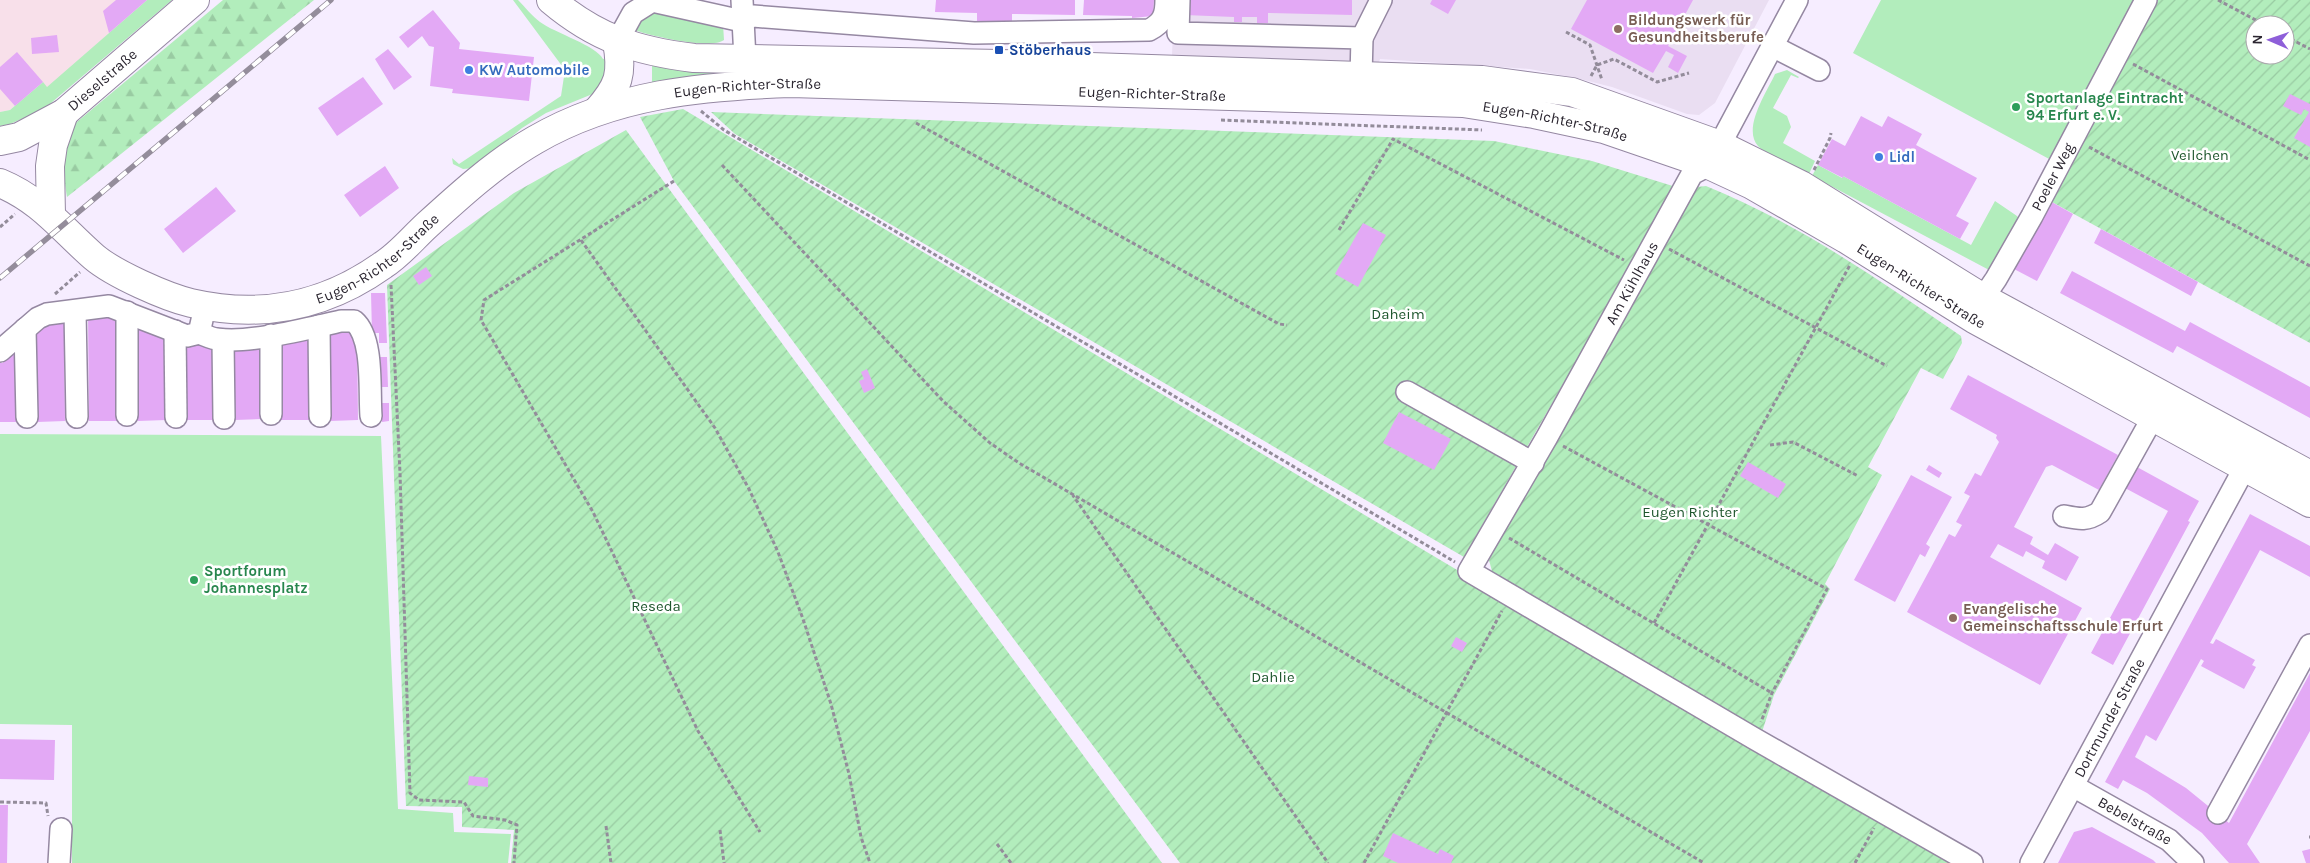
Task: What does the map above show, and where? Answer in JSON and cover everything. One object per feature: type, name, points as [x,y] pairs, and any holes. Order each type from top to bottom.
[{"type":"main road","name":"Dieselstraße","points":[[0,141],[19,137],[64,113],[194,0]]},
{"type":"main road","name":"Eugen-Richter-Straße","points":[[551,0],[587,26],[617,42],[654,54],[694,58],[1000,64],[1482,80],[1572,92],[1714,155],[1801,185],[1983,298],[2310,475]]},
{"type":"main road","points":[[598,111],[610,96],[617,83],[620,60],[617,42]]},
{"type":"main road","name":"Eugen-Richter-Straße","points":[[0,183],[34,200],[52,215],[96,259],[148,288],[205,305],[241,310],[286,308],[335,292],[384,265],[459,196],[504,159],[536,139],[598,111],[678,91],[734,85],[791,83],[1462,103],[1534,114],[1714,155],[1752,185],[1859,246],[1974,318],[2310,503]]},
{"type":"main road","points":[[52,215],[50,166],[53,145],[64,113]]},
{"type":"street","points":[[719,0],[747,9]]},
{"type":"street","points":[[617,42],[633,13],[652,1],[974,33],[1149,30],[1158,26],[1164,18],[1166,0]]},
{"type":"street","points":[[1179,0],[1178,33],[1362,38]]},
{"type":"street","points":[[1361,77],[1362,38],[1381,0]]},
{"type":"street","name":"Am Kühlhaus","points":[[1469,570],[1548,437],[1692,174],[1714,155],[1796,0]]},
{"type":"street","name":"Poeler Weg","points":[[1983,298],[1996,279],[2146,0]]},
{"type":"street","points":[[745,59],[747,9]]},
{"type":"street","points":[[1772,46],[1819,70]]},
{"type":"street","points":[[200,333],[205,305]]},
{"type":"street","points":[[0,351],[38,318],[48,314],[75,312],[109,306],[187,336],[200,333],[223,340],[271,335],[341,321],[354,321],[361,327],[366,342],[371,416]]},
{"type":"street","points":[[75,312],[77,417]]},
{"type":"street","points":[[127,312],[127,416]]},
{"type":"street","points":[[319,326],[320,416]]},
{"type":"street","points":[[25,329],[27,418]]},
{"type":"street","points":[[176,331],[176,417]]},
{"type":"street","points":[[271,335],[272,414]]},
{"type":"street","points":[[223,340],[224,418]]},
{"type":"street","points":[[1407,392],[1533,463]]},
{"type":"street","points":[[2064,516],[2080,520],[2092,518],[2100,512],[2153,417]]},
{"type":"street","name":"Dortmunder Straße","points":[[2031,863],[2245,467]]},
{"type":"street","points":[[1469,570],[1756,739],[1972,863]]},
{"type":"street","points":[[2218,813],[2310,645]]},
{"type":"street","name":"Bebelstraße","points":[[2073,786],[2169,840],[2193,863]]},
{"type":"street","points":[[60,863],[61,829]]},
{"type":"path","points":[[2218,0],[2246,15]]},
{"type":"path","points":[[1566,32],[1590,45],[1603,82]]},
{"type":"path","points":[[2295,41],[2310,49]]},
{"type":"path","points":[[2117,55],[2310,160]]},
{"type":"path","points":[[1590,78],[1597,65],[1614,59],[1657,82],[1689,73]]},
{"type":"path","points":[[678,91],[724,130],[1469,570]]},
{"type":"path","points":[[1218,120],[1486,130]]},
{"type":"path","points":[[916,123],[1279,324],[1287,326]]},
{"type":"path","points":[[1810,177],[1831,133]]},
{"type":"path","points":[[2073,138],[2310,266]]},
{"type":"path","points":[[1339,230],[1393,139],[1640,268]]},
{"type":"path","points":[[722,165],[943,401],[990,443],[1070,492],[1704,863]]},
{"type":"path","points":[[674,180],[582,240],[484,300],[482,320],[593,512],[698,731],[760,832]]},
{"type":"path","points":[[0,227],[17,212]]},
{"type":"path","points":[[582,240],[715,428],[749,489],[778,552],[809,638],[842,748],[861,838],[870,863]]},
{"type":"path","points":[[1655,241],[1887,366]]},
{"type":"path","points":[[1654,623],[1859,246]]},
{"type":"path","points":[[390,275],[400,473],[410,793],[419,800],[464,802],[473,816],[505,820],[517,825],[514,863]]},
{"type":"path","points":[[1548,437],[1827,589],[1772,693],[1756,739]]},
{"type":"path","points":[[1770,444],[1793,442],[1858,476]]},
{"type":"path","points":[[1070,492],[1328,863]]},
{"type":"path","points":[[1494,529],[1772,693]]},
{"type":"path","points":[[1364,863],[1511,595]]},
{"type":"path","points":[[0,802],[46,803],[49,826],[61,829]]},
{"type":"path","points":[[1855,863],[1883,812]]},
{"type":"path","points":[[606,826],[610,863]]},
{"type":"path","points":[[720,830],[724,863]]},
{"type":"path","points":[[997,844],[1011,863]]},
{"type":"shaded area","points":[[0,0],[147,0],[47,88],[42,82],[10,110],[0,112]]},
{"type":"shaded area","points":[[1174,0],[1769,0],[1715,103],[1699,115],[1687,114],[1612,87],[1530,69],[1380,59],[1379,62],[1172,56]]},
{"type":"green space","points":[[147,0],[172,0],[44,109],[10,124],[0,126],[0,112],[10,110],[43,82],[47,87]]},
{"type":"green space","points":[[223,0],[314,0],[67,197],[60,155],[66,131]]},
{"type":"green space","points":[[513,0],[518,0],[540,22],[593,49],[603,59],[609,57],[609,73],[595,93],[546,113],[522,128],[474,168],[463,169],[453,164],[452,158],[459,164],[561,96],[565,70]]},
{"type":"green space","name":"Sportanlage Eintracht 94 Erfurt e. V.","points":[[1881,0],[2137,0],[2051,160],[1853,53]]},
{"type":"green space","name":"Veilchen","points":[[2158,0],[2310,0],[2310,343],[2050,201]]},
{"type":"green space","points":[[653,9],[723,24],[724,40],[707,44],[694,43],[653,36],[634,30],[642,16]]},
{"type":"green space","points":[[652,63],[1002,75],[652,86]]},
{"type":"green space","points":[[1787,70],[1799,77],[1791,75],[1773,108],[1787,116],[1791,127],[1783,143],[1815,161],[1809,174],[1768,154],[1758,146],[1754,138],[1754,120],[1757,110],[1775,74]]},
{"type":"green space","name":"Dahlie","points":[[683,109],[1949,863],[1180,863],[674,181],[640,117]]},
{"type":"green space","name":"Daheim","points":[[711,112],[1494,141],[1592,161],[1676,187],[1464,557],[735,134]]},
{"type":"green space","name":"Reseda","points":[[626,130],[1162,863],[511,863],[514,830],[462,827],[462,807],[406,806],[387,285],[514,193]]},
{"type":"green space","points":[[1818,165],[1842,178],[1843,176],[1971,245],[1995,201],[2019,219],[1991,271],[1812,176]]},
{"type":"green space","name":"Eugen Richter","points":[[1706,186],[1773,217],[1837,254],[1961,336],[1962,343],[1943,379],[1921,368],[1868,467],[1882,475],[1825,584],[1830,589],[1774,695],[1762,732],[1493,575],[1489,560],[1689,193],[1697,187]]},
{"type":"green space","name":"Sportforum Johannesplatz","points":[[0,434],[381,436],[398,809],[453,813],[454,832],[511,834],[508,863],[72,863],[72,725],[0,724]]},
{"type":"building","points":[[116,0],[147,0],[109,33],[103,11]]},
{"type":"building","points":[[936,0],[1075,0],[1075,15],[1012,14],[1012,22],[977,23],[977,13],[935,12]]},
{"type":"building","points":[[1084,0],[1154,0],[1153,16],[1132,18],[1132,16],[1083,15]]},
{"type":"building","points":[[1185,0],[1352,0],[1352,15],[1268,13],[1268,23],[1257,23],[1257,17],[1242,17],[1242,22],[1234,22],[1234,17],[1185,15]]},
{"type":"building","points":[[1432,0],[1456,0],[1448,14],[1430,4]]},
{"type":"building","points":[[1587,0],[1693,0],[1668,46],[1687,56],[1678,73],[1668,67],[1674,55],[1666,51],[1653,73],[1571,29]]},
{"type":"building","points":[[433,10],[460,43],[459,49],[534,57],[529,101],[452,93],[453,89],[430,86],[434,47],[429,46],[422,36],[408,48],[399,37]]},
{"type":"building","points":[[57,35],[59,52],[32,54],[31,38]]},
{"type":"building","points":[[388,49],[412,77],[394,90],[375,59]]},
{"type":"building","points":[[17,52],[43,82],[15,106],[0,89],[0,67]]},
{"type":"building","points":[[363,77],[383,104],[337,136],[318,108]]},
{"type":"building","points":[[2290,94],[2310,104],[2310,147],[2294,138],[2309,112],[2304,109],[2301,115],[2283,106]]},
{"type":"building","points":[[1861,116],[1882,127],[1888,116],[1922,134],[1916,145],[1977,178],[1956,216],[1969,223],[1960,239],[1843,176],[1843,178],[1818,165],[1832,139],[1845,146]]},
{"type":"building","points":[[385,166],[399,188],[360,217],[344,195]]},
{"type":"building","points":[[216,187],[236,211],[183,253],[164,229]]},
{"type":"building","points":[[2050,201],[2073,214],[2037,281],[2014,269]]},
{"type":"building","points":[[1363,223],[1386,235],[1358,287],[1335,274]]},
{"type":"building","points":[[2101,229],[2198,282],[2191,296],[2094,243]]},
{"type":"building","points":[[426,267],[432,276],[419,285],[413,276]]},
{"type":"building","points":[[2072,271],[2185,331],[2190,322],[2310,387],[2310,418],[2177,346],[2173,353],[2060,293]]},
{"type":"building","points":[[371,293],[385,293],[387,343],[379,343],[379,333],[372,333]]},
{"type":"building","points":[[116,311],[117,421],[89,421],[88,312]]},
{"type":"building","points":[[36,322],[64,322],[65,421],[37,422]]},
{"type":"building","points":[[357,327],[358,420],[330,421],[329,328]]},
{"type":"building","points":[[166,329],[166,420],[138,421],[138,330]]},
{"type":"building","points":[[280,336],[308,336],[309,420],[281,420]]},
{"type":"building","points":[[185,344],[213,344],[214,420],[186,420]]},
{"type":"building","points":[[234,345],[262,345],[262,419],[235,420]]},
{"type":"building","points":[[3,352],[17,352],[18,422],[0,422],[0,363],[3,363]]},
{"type":"building","points":[[380,357],[387,357],[388,387],[381,387]]},
{"type":"building","points":[[867,369],[875,388],[864,393],[859,381],[864,379],[861,372]]},
{"type":"building","points":[[1968,375],[2118,455],[2099,490],[2052,465],[2046,467],[2014,527],[2033,537],[2030,544],[2048,555],[2055,543],[2079,557],[2066,581],[2042,568],[2045,561],[2026,551],[2023,557],[1998,544],[1990,557],[2082,608],[2040,685],[1907,612],[1949,534],[1955,537],[1962,525],[1956,522],[1970,496],[1964,493],[1975,473],[1981,476],[1999,442],[1996,438],[1997,435],[1950,409]]},
{"type":"building","points":[[381,403],[389,403],[389,421],[382,422]]},
{"type":"building","points":[[1399,412],[1451,439],[1434,470],[1383,443]]},
{"type":"building","points":[[1748,462],[1786,484],[1778,498],[1740,476]]},
{"type":"building","points":[[1929,465],[1942,473],[1939,478],[1926,470]]},
{"type":"building","points":[[2137,467],[2199,501],[2188,521],[2190,522],[2113,665],[2091,653],[2168,511],[2125,488]]},
{"type":"building","points":[[1911,475],[1952,497],[1926,544],[1930,547],[1925,557],[1920,554],[1895,602],[1854,580]]},
{"type":"building","points":[[2250,514],[2310,546],[2310,577],[2260,550],[2210,643],[2213,644],[2216,639],[2255,660],[2252,665],[2256,667],[2244,689],[2201,666],[2204,661],[2201,659],[2156,741],[2146,735],[2135,757],[2186,788],[2229,823],[2310,673],[2310,731],[2247,844],[2260,863],[2229,863],[2202,833],[2147,793],[2123,780],[2118,789],[2105,782]]},
{"type":"building","points":[[1456,637],[1467,643],[1462,652],[1451,646]]},
{"type":"building","points":[[0,739],[55,740],[54,780],[0,779]]},
{"type":"building","points":[[469,776],[488,778],[488,787],[468,785]]},
{"type":"building","points":[[0,805],[8,805],[7,863],[0,863]]},
{"type":"building","points":[[2092,827],[2156,863],[2058,863],[2074,832]]},
{"type":"building","points":[[1393,833],[1438,854],[1440,849],[1454,856],[1451,863],[1398,863],[1383,856]]},
{"type":"building","points":[[2310,849],[2310,863],[2306,863],[2302,851]]},
{"type":"railway","points":[[0,278],[331,0]]},
{"type":"place","name":"Bildungswerk für Gesundheitsberufe","points":[[1618,29]]},
{"type":"place","name":"Stöberhaus","points":[[999,50]]},
{"type":"place","name":"KW Automobile","points":[[469,70]]},
{"type":"place","name":"Sportanlage Eintracht 94 Erfurt e. V.","points":[[2016,107]]},
{"type":"place","name":"Lidl","points":[[1879,157]]},
{"type":"place","name":"Sportforum Johannesplatz","points":[[194,580]]},
{"type":"place","name":"Evangelische Gemeinschaftsschule Erfurt","points":[[1953,618]]}]
